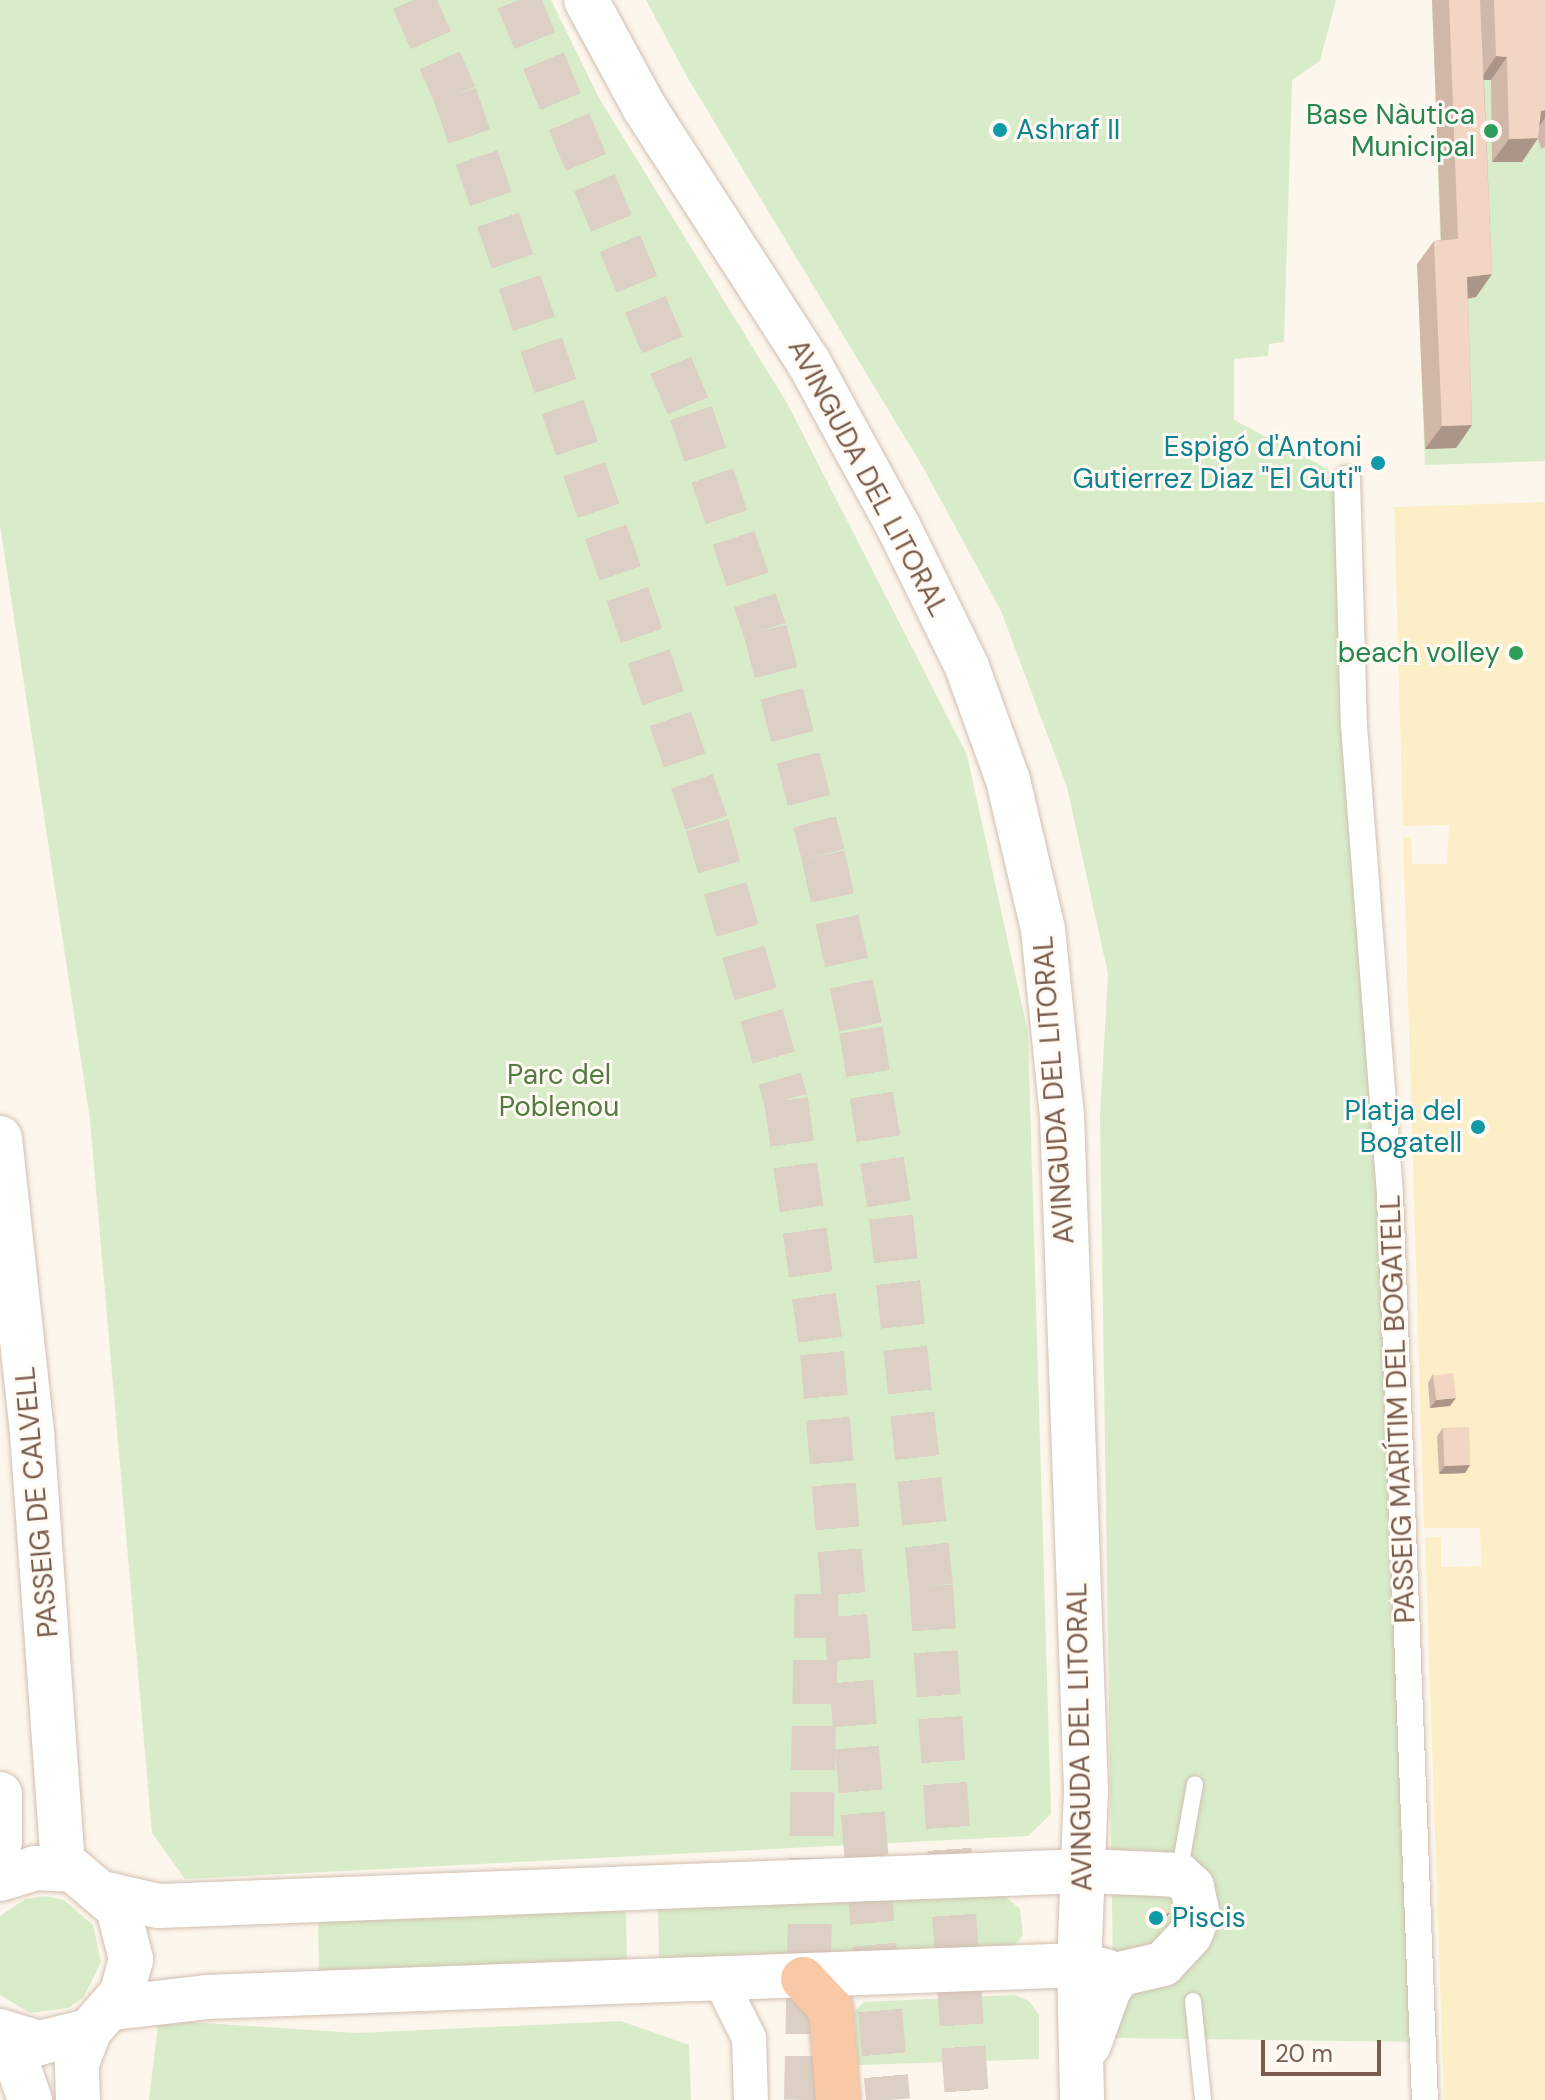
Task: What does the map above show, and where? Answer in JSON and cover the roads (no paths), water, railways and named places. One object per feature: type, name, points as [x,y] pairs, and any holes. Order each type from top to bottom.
[{"type":"highway","points":[[803,1979],[831,2009],[838,2100]]},
{"type":"main road","name":"AVINGUDA DEL LITORAL","points":[[586,0],[644,107],[808,361],[899,528],[967,667],[1008,780],[1043,929],[1062,1116],[1084,1871],[1099,1969]]},
{"type":"main road","name":"PASSEIG DE CALVELL","points":[[0,1138],[32,1433],[63,1866]]},
{"type":"main road","points":[[0,1794],[0,1842]]},
{"type":"main road","points":[[0,1879],[20,1871],[63,1866],[106,1894],[159,1906],[1084,1871],[1179,1875],[1192,1887],[1198,1916],[1190,1935],[1163,1964],[1099,1969],[206,1997],[101,2020],[39,2043],[0,2034]]},
{"type":"main road","points":[[78,2100],[77,2063],[131,1959],[125,1924],[106,1894]]},
{"type":"main road","points":[[1082,2081],[1109,1989],[1099,1969]]},
{"type":"main road","points":[[0,2034],[15,2057],[30,2100]]},
{"type":"street","name":"PASSEIG MARÍTIM DEL BOGATELL","points":[[1347,479],[1354,726],[1390,1194],[1425,2100]]},
{"type":"street","points":[[721,1982],[749,2038],[751,2100]]},
{"type":"lane","points":[[1179,1875],[1195,1784]]},
{"type":"lane","points":[[1193,2001],[1203,2100]]},
{"type":"tunnel","points":[[413,0],[455,95],[707,825],[786,1100],[822,1353],[888,2100]]},
{"type":"tunnel","points":[[518,0],[691,413],[765,630],[823,855],[861,1030],[891,1217],[931,1586],[967,2100]]},
{"type":"tunnel","points":[[806,2100],[817,1579]]},
{"type":"place","name":"Ashraf II","points":[[1000,130]]},
{"type":"place","name":"Base Nàutica Municipal","points":[[1491,131]]},
{"type":"place","name":"Espigó d'Antoni Gutierrez Diaz \"El Guti\"","points":[[1378,463]]},
{"type":"place","name":"beach volley","points":[[1516,653]]},
{"type":"place","name":"Platja del Bogatell","points":[[1478,1127]]},
{"type":"place","name":"Piscis","points":[[1156,1918]]},
{"type":"park label","name":"Parc del Poblenou","points":[[559,1091]]}]
